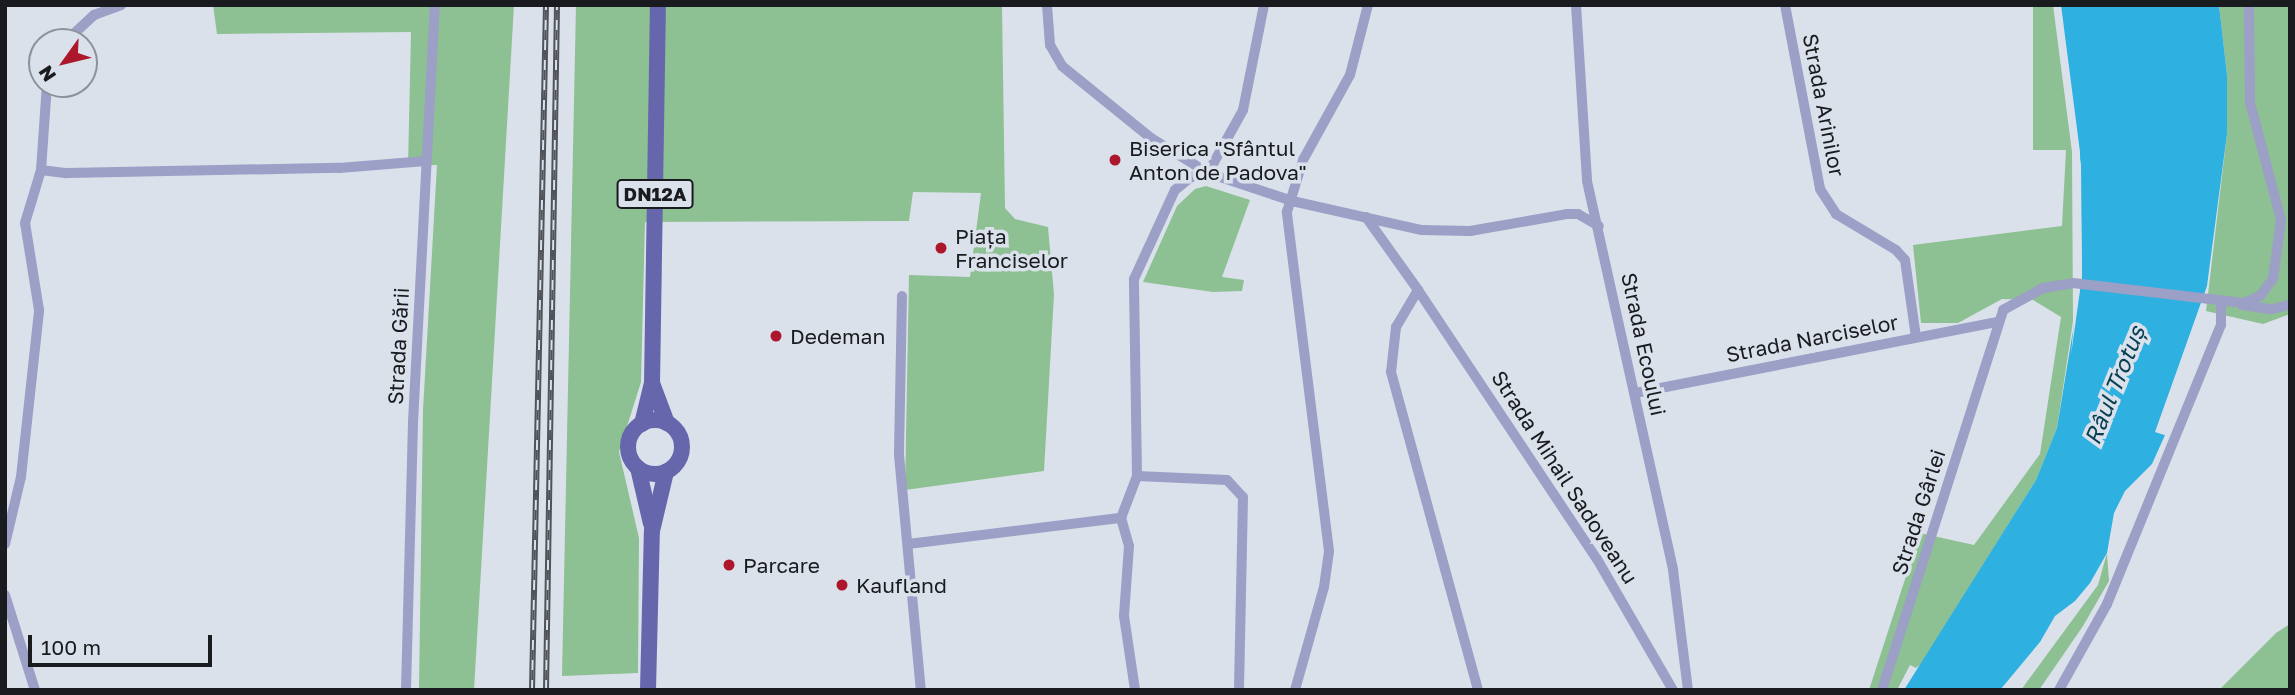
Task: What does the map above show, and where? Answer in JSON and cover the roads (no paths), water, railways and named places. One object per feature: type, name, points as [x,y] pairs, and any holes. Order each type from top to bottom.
[{"type":"main road","name":"DN12A","points":[[652,383],[658,5]]},
{"type":"main road","points":[[648,690],[652,531],[666,472],[679,459],[682,448],[678,434],[667,423],[652,383]]},
{"type":"main road","points":[[652,383],[642,424],[628,442],[630,457],[638,468],[652,531]]},
{"type":"main road","points":[[642,424],[667,423]]},
{"type":"main road","points":[[638,468],[655,474],[666,472]]},
{"type":"street","points":[[80,28],[94,15],[121,5]]},
{"type":"street","name":"Strada Gării","points":[[405,690],[426,160],[435,5]]},
{"type":"street","points":[[1047,5],[1050,46],[1062,66],[1151,138],[1208,173],[1292,201],[1422,230],[1470,231],[1578,214],[1599,226]]},
{"type":"street","points":[[1135,690],[1124,616],[1129,546],[1121,518],[1138,476],[1134,279],[1175,190],[1191,177],[1208,173],[1243,110],[1264,5]]},
{"type":"street","points":[[1295,690],[1324,587],[1329,551],[1287,212],[1303,160],[1350,75],[1368,5]]},
{"type":"street","name":"Strada Ecoului","points":[[1576,5],[1582,149],[1673,570],[1688,690]]},
{"type":"street","name":"Strada Arinilor","points":[[1785,5],[1820,189],[1836,214],[1896,250],[1905,260],[1916,337]]},
{"type":"street","points":[[2227,303],[2253,300],[2265,291],[2277,267],[2282,232],[2250,103],[2249,5]]},
{"type":"street","points":[[5,544],[21,477],[35,349],[38,310],[25,223],[41,170],[46,98]]},
{"type":"street","points":[[41,170],[68,173],[339,168],[426,160]]},
{"type":"street","name":"Strada Mihail Sadoveanu","points":[[1366,218],[1418,290],[1597,559],[1673,690]]},
{"type":"street","points":[[1996,322],[2003,310],[2023,297],[2073,283],[2272,309],[2290,304]]},
{"type":"street","points":[[1418,290],[1396,327],[1391,372],[1478,690]]},
{"type":"street","points":[[902,296],[897,409],[921,690]]},
{"type":"street","points":[[2059,690],[2112,592],[2221,325],[2227,303]]},
{"type":"street","name":"Strada Narciselor","points":[[1635,393],[1996,322]]},
{"type":"street","name":"Strada Gârlei","points":[[1882,690],[1996,322]]},
{"type":"street","points":[[1138,476],[1227,480],[1243,497],[1239,690]]},
{"type":"street","points":[[908,544],[1121,518]]},
{"type":"street","points":[[5,595],[36,690]]},
{"type":"water","name":"Râul Trotuș","points":[[2061,5],[2219,5],[2227,75],[2227,134],[2207,286],[2156,432],[2165,435],[2152,464],[2125,491],[2114,513],[2107,553],[2090,583],[2075,601],[2055,616],[2040,642],[2000,690],[1904,690],[2036,480],[2057,428],[2082,276],[2080,152]]},
{"type":"railway","points":[[532,690],[546,5]]},
{"type":"railway","points":[[546,690],[557,5]]},
{"type":"place","name":"Biserica \"Sfântul Anton de Padova\"","points":[[1115,160]]},
{"type":"place","name":"Piața Franciselor","points":[[941,248]]},
{"type":"place","name":"Dedeman","points":[[776,336]]},
{"type":"place","name":"Parcare","points":[[729,565]]},
{"type":"place","name":"Kaufland","points":[[842,585]]}]
